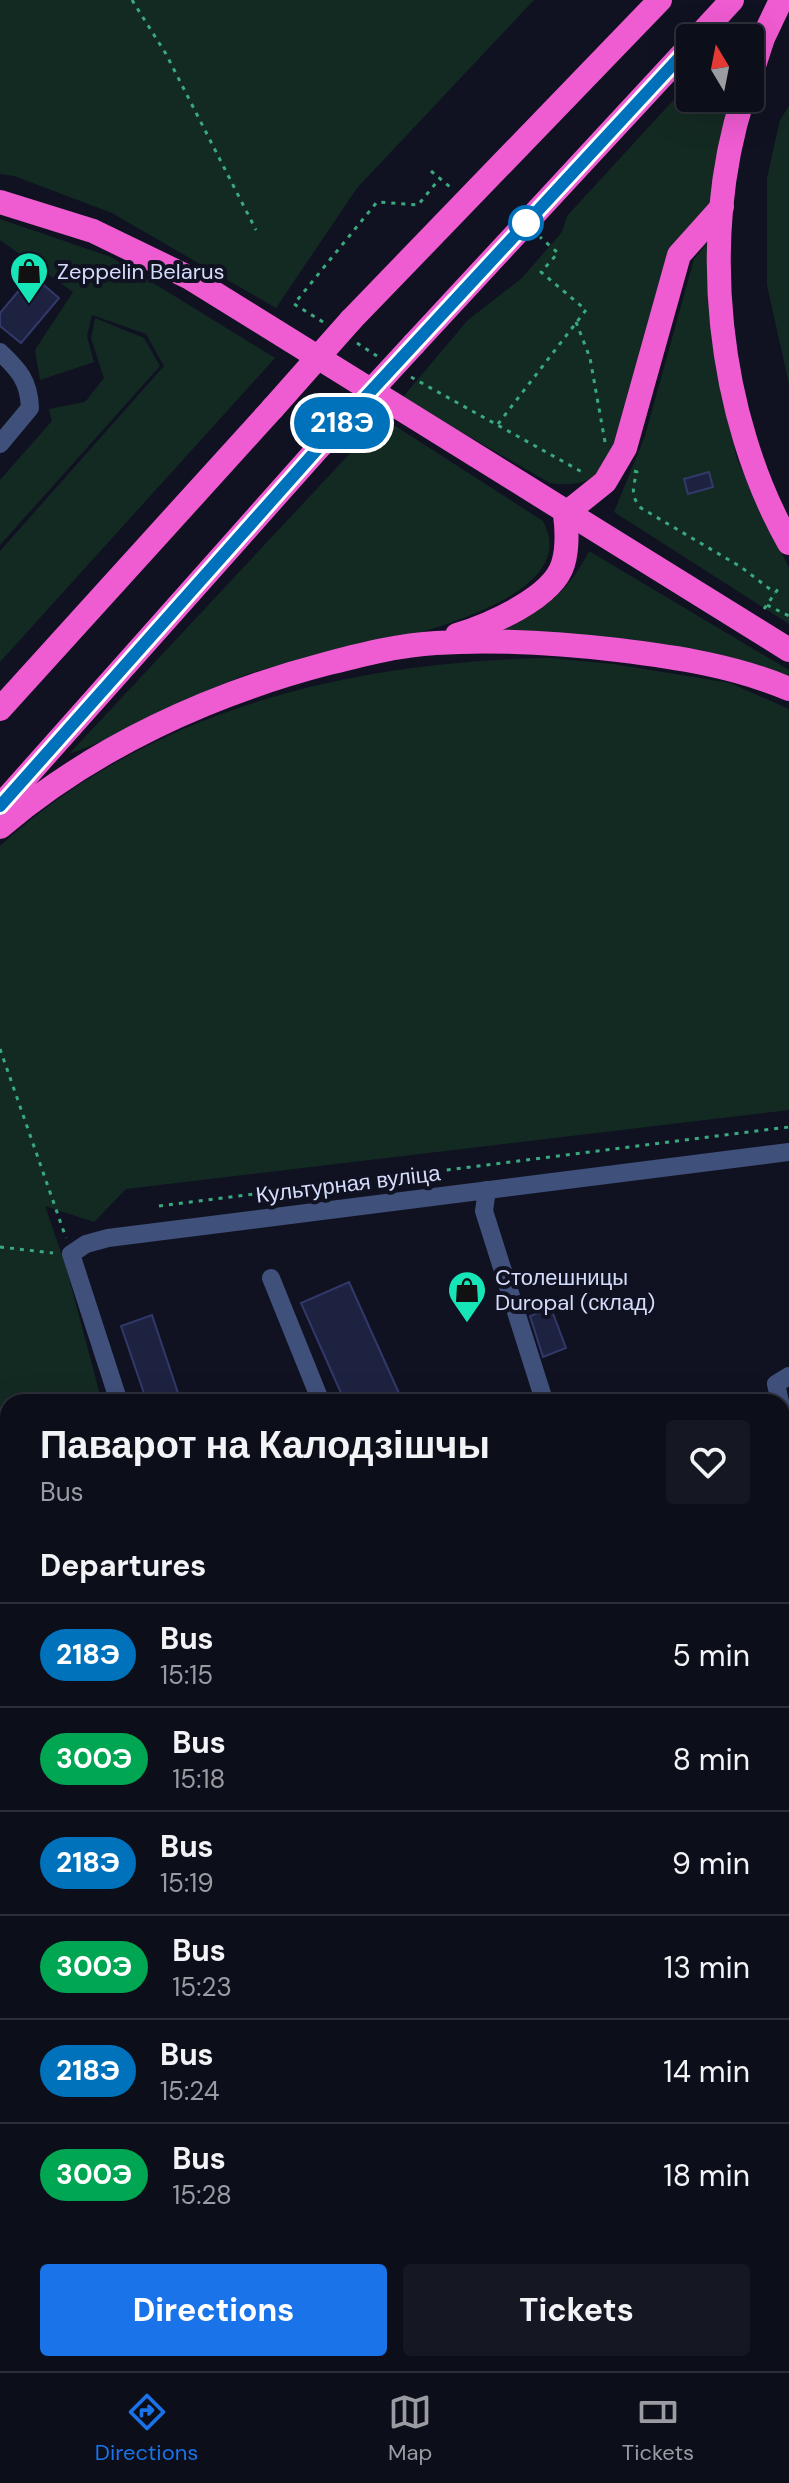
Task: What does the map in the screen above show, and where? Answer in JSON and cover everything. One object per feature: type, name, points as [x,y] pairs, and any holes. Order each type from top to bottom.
[{"type":"highway","points":[[0,709],[351,320],[660,0]]},
{"type":"highway","points":[[710,24],[732,0]]},
{"type":"highway","points":[[764,36],[781,0]]},
{"type":"highway","points":[[0,806],[321,445],[676,61]]},
{"type":"highway","points":[[740,112],[722,207],[720,299],[724,354],[737,413],[757,475],[789,543]]},
{"type":"highway","points":[[0,202],[93,231],[190,278],[565,514],[789,650]]},
{"type":"highway","points":[[565,514],[605,482],[625,448],[679,255],[722,207]]},
{"type":"highway","points":[[434,643],[482,627],[520,607],[548,586],[563,566],[567,533],[565,514]]},
{"type":"highway","points":[[0,827],[58,783],[104,755],[201,705],[291,673],[391,649],[434,643],[558,643],[717,666],[789,689]]},
{"type":"street","points":[[0,352],[24,374],[30,393],[30,408],[0,444]]},
{"type":"street","name":"Культурная вуліца","points":[[71,1254],[86,1244],[108,1238],[789,1152]]},
{"type":"street","points":[[487,1190],[484,1211],[542,1394]]},
{"type":"street","points":[[71,1254],[116,1394]]},
{"type":"street","points":[[271,1278],[318,1394]]},
{"type":"street","points":[[778,1394],[776,1384],[789,1376]]},
{"type":"path","points":[[132,0],[166,54],[256,230]]},
{"type":"path","points":[[431,171],[466,201]]},
{"type":"path","points":[[377,202],[418,205],[440,178]]},
{"type":"path","points":[[498,424],[586,310],[541,272],[558,253]]},
{"type":"path","points":[[576,322],[590,358],[602,436],[611,458],[637,472],[634,500],[641,508],[741,567],[775,593]]},
{"type":"path","points":[[752,628],[780,586]]},
{"type":"path","points":[[767,605],[789,616]]},
{"type":"path","points":[[0,1049],[71,1254],[0,1247]]},
{"type":"path","points":[[159,1206],[789,1127]]},
{"type":"green space","points":[[0,0],[534,0],[357,188],[276,308],[112,213],[14,176],[0,174]]},
{"type":"green space","points":[[676,97],[676,112],[733,112],[712,196],[610,462],[584,482],[568,484],[550,483],[402,398],[468,320],[522,278],[562,232],[567,216]]},
{"type":"green space","points":[[789,106],[789,384],[767,285],[767,178],[780,120]]},
{"type":"green space","points":[[0,219],[111,257],[275,358],[0,662],[0,551],[164,366],[146,334],[92,315],[87,336],[94,362],[40,380],[35,350],[73,292],[0,240]]},
{"type":"green space","points":[[712,242],[724,402],[737,459],[789,568],[789,624],[614,512],[645,436],[694,259],[707,243]]},
{"type":"green space","points":[[95,318],[144,338],[160,366],[0,545],[0,480],[52,421],[49,409],[85,402],[104,378],[91,338]]},
{"type":"green space","points":[[383,418],[543,521],[548,555],[527,584],[487,608],[435,628],[248,674],[69,754]]},
{"type":"green space","points":[[589,551],[789,670],[789,680],[494,632],[524,619],[550,602],[571,580]]},
{"type":"green space","points":[[549,658],[613,664],[730,683],[789,709],[789,1110],[126,1189],[94,1222],[45,1206],[66,1267],[100,1394],[0,1394],[0,846],[59,799],[121,759],[187,727],[256,702],[327,683],[400,670]]},
{"type":"building","name":"Zeppelin Belarus","points":[[32,275],[59,298],[21,343],[0,326],[0,313]]},
{"type":"building","points":[[709,472],[713,487],[688,494],[684,479]]},
{"type":"building","points":[[349,1282],[399,1394],[341,1394],[301,1303]]},
{"type":"building","points":[[551,1308],[566,1348],[543,1357],[530,1316]]},
{"type":"building","points":[[152,1315],[178,1394],[144,1394],[121,1326]]},
{"type":"bus line","name":"218Э","points":[[0,806],[321,445],[676,61]]},
{"type":"place","name":"Zeppelin Belarus","points":[[29,305]]},
{"type":"place","name":"Столешницы Duropal (склад)","points":[[467,1324]]}]
